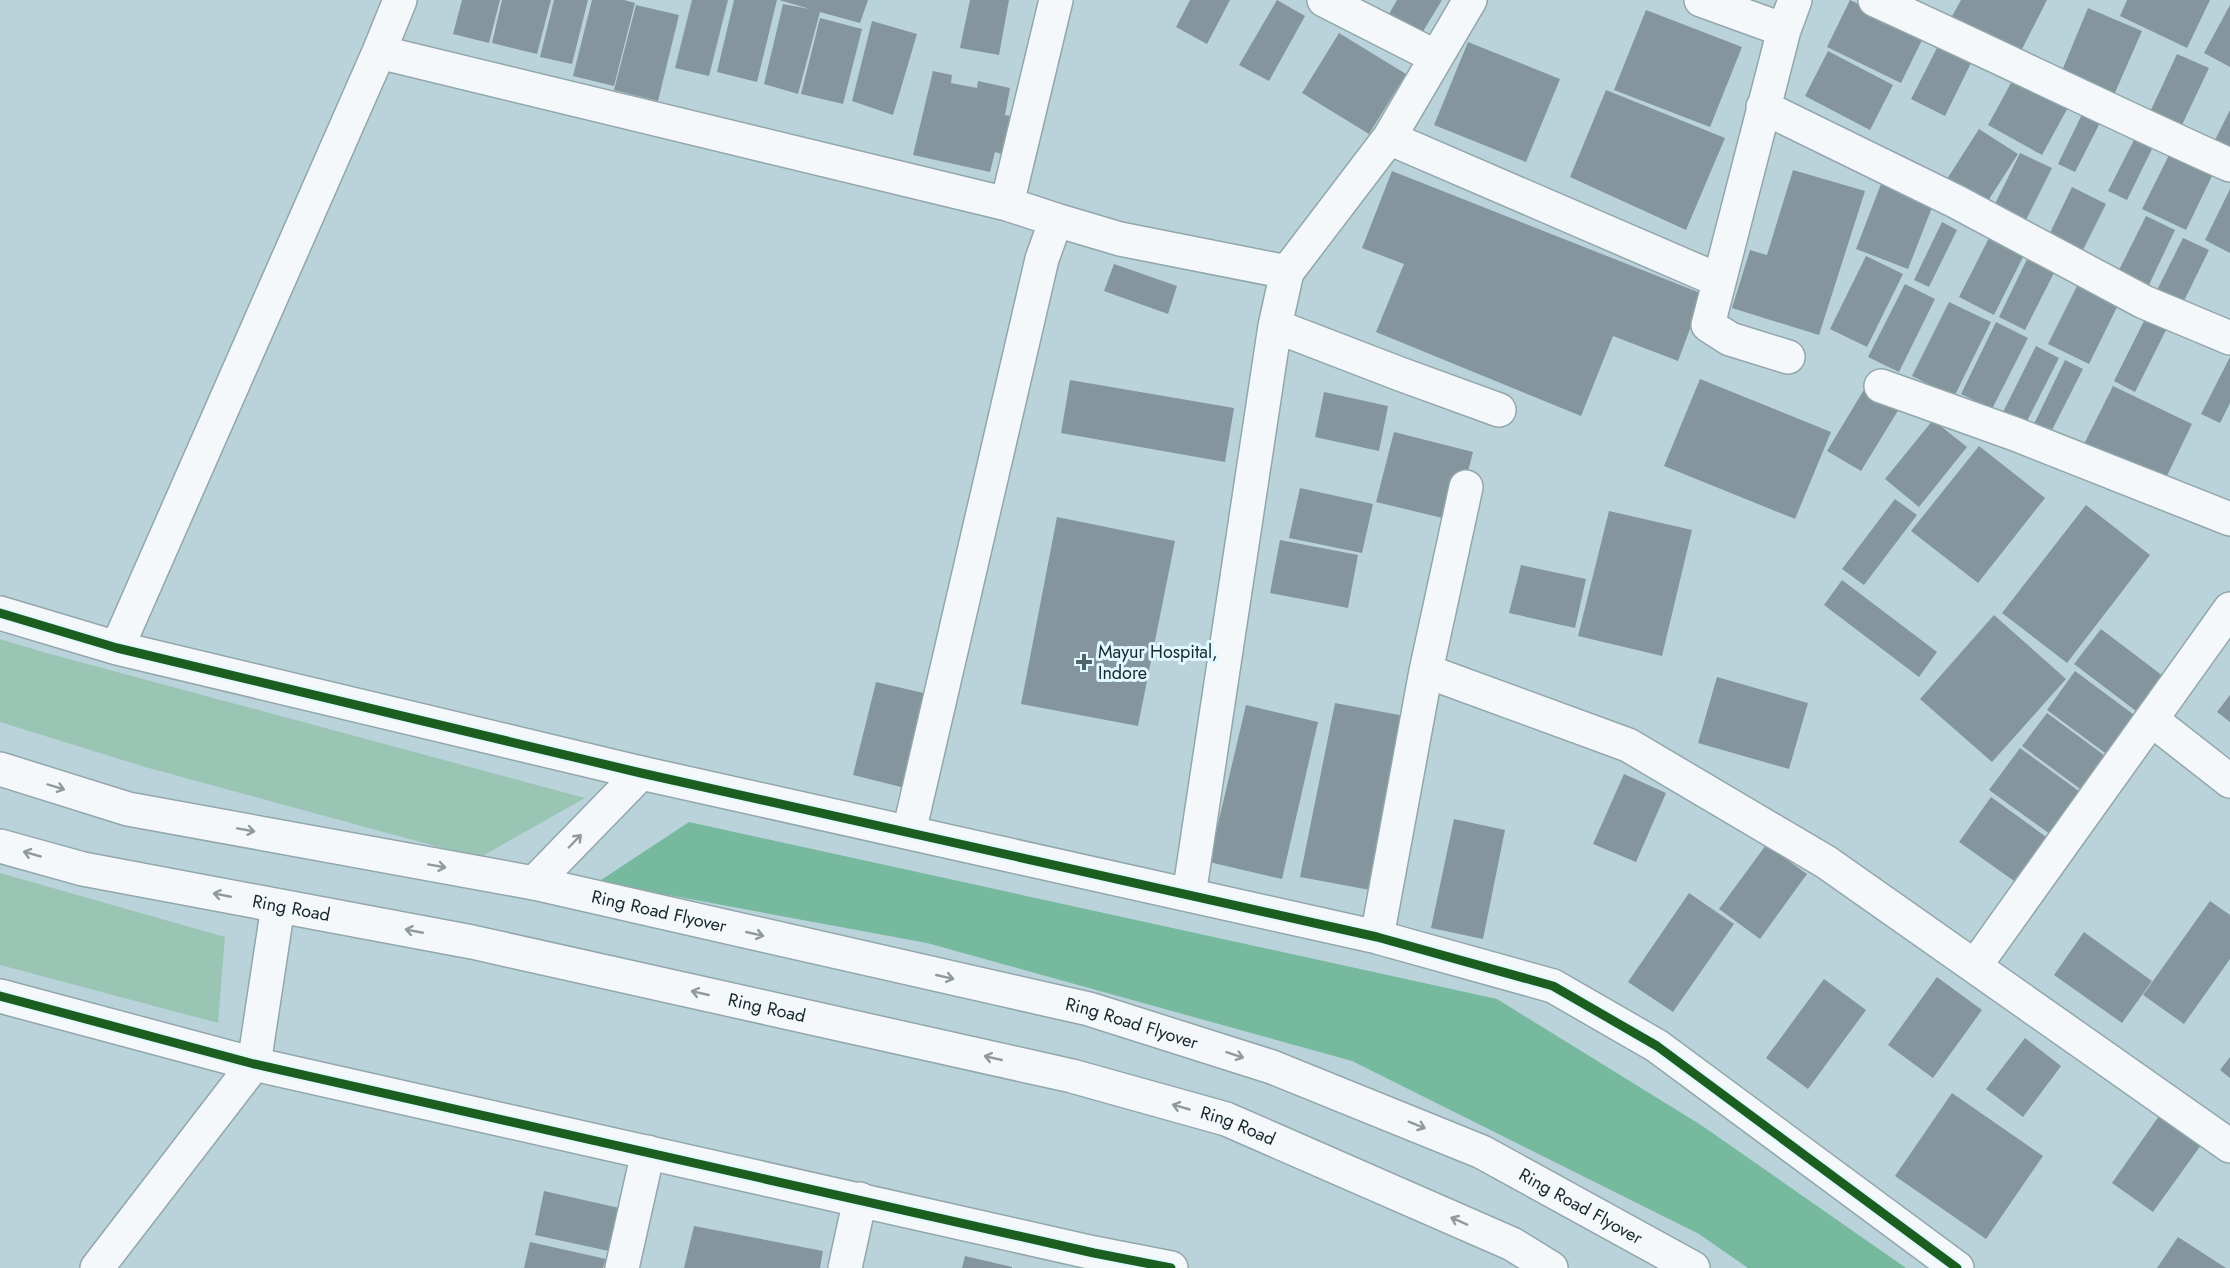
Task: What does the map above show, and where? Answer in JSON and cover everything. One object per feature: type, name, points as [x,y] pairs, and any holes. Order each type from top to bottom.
[{"type":"street","points":[[117,648],[400,0]]},
{"type":"street","points":[[1007,204],[1056,0]]},
{"type":"street","points":[[1324,0],[1436,57]]},
{"type":"street","points":[[1189,895],[1275,326],[1287,272],[1389,138],[1470,0]]},
{"type":"street","points":[[1701,0],[1784,30]]},
{"type":"street","points":[[1788,357],[1730,339],[1708,325],[1763,107],[1784,30],[1795,0]]},
{"type":"street","points":[[1875,0],[1978,46],[2148,129],[2230,165]]},
{"type":"street","points":[[379,52],[1007,204],[1120,239],[1287,272]]},
{"type":"street","points":[[1763,107],[1955,201],[2144,302],[2230,338]]},
{"type":"street","points":[[1389,138],[1718,280]]},
{"type":"street","points":[[909,832],[1042,260],[1056,220]]},
{"type":"street","points":[[1275,326],[1499,410]]},
{"type":"street","points":[[1881,386],[2015,434],[2230,519]]},
{"type":"street","points":[[1377,937],[1426,671],[1466,487]]},
{"type":"street","points":[[1975,966],[2230,609]]},
{"type":"street","points":[[0,613],[117,648],[641,773],[1377,937],[1552,986],[1657,1046],[1957,1268]]},
{"type":"street","points":[[1426,671],[1628,745],[1826,862],[2230,1146]]},
{"type":"street","points":[[2152,720],[2230,781]]},
{"type":"street","points":[[0,770],[128,809],[534,884],[641,773]]},
{"type":"street","name":"Ring Road","points":[[0,846],[83,869],[472,942],[1083,1079],[1226,1119],[1514,1256]]},
{"type":"street","name":"Ring Road Flyover","points":[[534,884],[1089,1009],[1272,1067],[1482,1152],[1693,1268]]},
{"type":"street","points":[[97,1268],[254,1064],[278,906]]},
{"type":"street","points":[[0,996],[254,1064],[860,1199],[1092,1261],[1171,1268]]},
{"type":"street","points":[[621,1268],[648,1152]]},
{"type":"street","points":[[845,1268],[860,1199]]},
{"type":"street","points":[[1514,1256],[1551,1268]]},
{"type":"green space","points":[[0,639],[585,798],[479,858],[145,767],[0,722]]},
{"type":"green space","points":[[689,822],[1497,999],[1701,1125],[1906,1268],[1748,1268],[1699,1234],[1352,1061],[927,943],[598,882]]},
{"type":"green space","points":[[0,873],[225,937],[218,1023],[0,965]]},
{"type":"building","points":[[462,0],[500,0],[489,43],[453,34]]},
{"type":"building","points":[[502,0],[551,0],[537,54],[492,43]]},
{"type":"building","points":[[554,0],[588,0],[572,64],[540,57]]},
{"type":"building","points":[[592,0],[624,0],[635,3],[614,86],[573,76]]},
{"type":"building","points":[[692,0],[728,0],[709,76],[675,68]]},
{"type":"building","points":[[734,0],[777,0],[757,82],[717,72]]},
{"type":"building","points":[[779,0],[868,0],[860,23],[820,12],[798,94],[764,84],[783,4],[810,9]]},
{"type":"building","points":[[970,0],[1009,0],[999,55],[960,48]]},
{"type":"building","points":[[1190,0],[1230,0],[1207,44],[1176,27]]},
{"type":"building","points":[[1277,0],[1305,16],[1269,81],[1239,65]]},
{"type":"building","points":[[1397,0],[1442,0],[1419,38],[1386,19]]},
{"type":"building","points":[[1850,0],[1924,36],[1901,83],[1827,47]]},
{"type":"building","points":[[1961,0],[2047,0],[2020,53],[1951,18]]},
{"type":"building","points":[[2127,0],[2210,0],[2187,48],[2120,16]]},
{"type":"building","points":[[636,5],[679,15],[658,101],[614,90]]},
{"type":"building","points":[[2230,5],[2230,67],[2204,53]]},
{"type":"building","points":[[2088,8],[2142,31],[2114,95],[2061,73]]},
{"type":"building","points":[[1646,10],[1742,47],[1710,127],[1614,90]]},
{"type":"building","points":[[820,18],[862,29],[843,104],[801,94]]},
{"type":"building","points":[[872,21],[917,34],[893,115],[852,101]]},
{"type":"building","points":[[1339,33],[1406,74],[1369,134],[1302,93]]},
{"type":"building","points":[[1468,42],[1560,79],[1526,162],[1434,125]]},
{"type":"building","points":[[1939,44],[1972,61],[1945,116],[1911,99]]},
{"type":"building","points":[[1828,51],[1893,85],[1870,130],[1805,96]]},
{"type":"building","points":[[2177,54],[2209,68],[2181,127],[2150,112]]},
{"type":"building","points":[[933,71],[952,75],[951,83],[977,88],[978,81],[1010,88],[1005,115],[1010,116],[1001,154],[995,152],[990,172],[913,155]]},
{"type":"building","points":[[2017,72],[2071,102],[2042,155],[1988,125]]},
{"type":"building","points":[[1606,90],[1725,138],[1686,230],[1570,177]]},
{"type":"building","points":[[2086,106],[2104,115],[2075,172],[2058,164]]},
{"type":"building","points":[[2230,110],[2230,153],[2213,144]]},
{"type":"building","points":[[1979,129],[2018,154],[1986,204],[1947,179]]},
{"type":"building","points":[[2134,140],[2152,149],[2127,200],[2108,191]]},
{"type":"building","points":[[2020,153],[2052,168],[2024,224],[1993,208]]},
{"type":"building","points":[[2170,153],[2213,174],[2186,230],[2142,209]]},
{"type":"building","points":[[1793,170],[1865,191],[1819,335],[1732,308],[1750,250],[1767,255]]},
{"type":"building","points":[[1392,171],[1703,294],[1678,361],[1613,336],[1581,416],[1376,332],[1404,264],[1362,248]]},
{"type":"building","points":[[1881,184],[1933,205],[1908,269],[1856,249]]},
{"type":"building","points":[[2072,187],[2106,204],[2080,256],[2047,239]]},
{"type":"building","points":[[2230,189],[2230,253],[2205,240]]},
{"type":"building","points":[[2146,216],[2175,230],[2147,289],[2117,274]]},
{"type":"building","points":[[1942,222],[1957,230],[1929,287],[1914,280]]},
{"type":"building","points":[[1990,236],[2025,253],[1994,315],[1959,297]]},
{"type":"building","points":[[2183,238],[2209,250],[2181,307],[2155,294]]},
{"type":"building","points":[[2030,253],[2057,267],[2025,330],[1999,317]]},
{"type":"building","points":[[1866,256],[1903,274],[1867,347],[1830,329]]},
{"type":"building","points":[[1114,264],[1177,286],[1168,314],[1104,291]]},
{"type":"building","points":[[2081,278],[2122,297],[2089,364],[2048,344]]},
{"type":"building","points":[[1905,284],[1935,299],[1899,372],[1868,357]]},
{"type":"building","points":[[1949,302],[1991,322],[1954,397],[1912,376]]},
{"type":"building","points":[[2149,311],[2170,322],[2135,392],[2114,381]]},
{"type":"building","points":[[1996,322],[2028,338],[1992,409],[1961,394]]},
{"type":"building","points":[[2036,346],[2059,358],[2026,423],[2003,412]]},
{"type":"building","points":[[2230,357],[2230,403],[2220,423],[2201,414]]},
{"type":"building","points":[[2065,360],[2083,369],[2050,434],[2033,426]]},
{"type":"building","points":[[1700,379],[1831,432],[1795,519],[1664,466]]},
{"type":"building","points":[[1070,380],[1234,408],[1225,462],[1061,433]]},
{"type":"building","points":[[2113,386],[2192,424],[2162,486],[2082,448]]},
{"type":"building","points":[[1865,388],[1899,409],[1861,471],[1827,451]]},
{"type":"building","points":[[1324,392],[1388,406],[1379,451],[1315,437]]},
{"type":"building","points":[[1933,420],[1967,447],[1919,507],[1885,479]]},
{"type":"building","points":[[1394,432],[1473,452],[1455,521],[1376,502]]},
{"type":"building","points":[[1979,446],[2045,498],[1978,583],[1911,531]]},
{"type":"building","points":[[1300,488],[1373,504],[1362,553],[1289,538]]},
{"type":"building","points":[[1895,499],[1917,515],[1864,585],[1842,569]]},
{"type":"building","points":[[2086,505],[2150,555],[2067,663],[2002,613]]},
{"type":"building","points":[[1609,511],[1692,530],[1662,656],[1578,636]]},
{"type":"building","points":[[1057,517],[1175,541],[1138,726],[1021,704]]},
{"type":"building","points":[[1280,540],[1358,555],[1348,608],[1270,593]]},
{"type":"building","points":[[1521,565],[1586,579],[1575,628],[1509,613]]},
{"type":"building","points":[[1842,580],[1937,652],[1919,677],[1824,605]]},
{"type":"building","points":[[1994,615],[2066,679],[1992,762],[1920,699]]},
{"type":"building","points":[[2101,629],[2167,679],[2140,714],[2074,664]]},
{"type":"building","points":[[2075,671],[2145,723],[2116,761],[2047,710]]},
{"type":"building","points":[[1717,677],[1808,703],[1789,769],[1698,743]]},
{"type":"building","points":[[876,682],[928,694],[905,788],[853,775]]},
{"type":"building","points":[[2230,695],[2230,722],[2217,712]]},
{"type":"building","points":[[1335,703],[1415,718],[1381,892],[1300,877]]},
{"type":"building","points":[[1246,705],[1318,722],[1282,879],[1209,862]]},
{"type":"building","points":[[2047,713],[2116,764],[2091,797],[2022,746]]},
{"type":"building","points":[[2020,748],[2087,797],[2057,839],[1989,790]]},
{"type":"building","points":[[1624,774],[1666,793],[1636,862],[1593,844]]},
{"type":"building","points":[[1991,797],[2056,844],[2024,888],[1959,842]]},
{"type":"building","points":[[1454,819],[1505,830],[1483,939],[1431,928]]},
{"type":"building","points":[[1766,845],[1807,874],[1760,939],[1719,909]]},
{"type":"building","points":[[1689,893],[1734,924],[1673,1012],[1628,982]]},
{"type":"building","points":[[2210,901],[2230,915],[2230,959],[2184,1024],[2143,995]]},
{"type":"building","points":[[2084,932],[2152,981],[2122,1023],[2054,975]]},
{"type":"building","points":[[1937,977],[1982,1010],[1933,1078],[1888,1045]]},
{"type":"building","points":[[1824,979],[1866,1010],[1808,1089],[1766,1058]]},
{"type":"building","points":[[2025,1038],[2061,1066],[2023,1117],[1986,1089]]},
{"type":"building","points":[[2230,1057],[2230,1078],[2220,1070]]},
{"type":"building","points":[[1952,1093],[2043,1156],[1986,1239],[1895,1176]]},
{"type":"building","points":[[2159,1116],[2201,1145],[2153,1212],[2112,1183]]},
{"type":"building","points":[[544,1191],[628,1210],[618,1253],[535,1235]]},
{"type":"building","points":[[694,1226],[823,1251],[820,1268],[684,1268]]},
{"type":"building","points":[[2178,1237],[2226,1268],[2157,1268]]},
{"type":"building","points":[[530,1242],[606,1259],[603,1268],[524,1268]]},
{"type":"building","points":[[965,1256],[1012,1267],[1012,1268],[962,1268]]},
{"type":"cycle path","points":[[0,613],[117,648],[641,773],[1377,937],[1553,986],[1657,1046],[1957,1268]]},
{"type":"cycle path","points":[[0,996],[254,1064],[1094,1253],[1171,1268]]},
{"type":"place","name":"Mayur Hospital, Indore","points":[[1084,662]]}]
